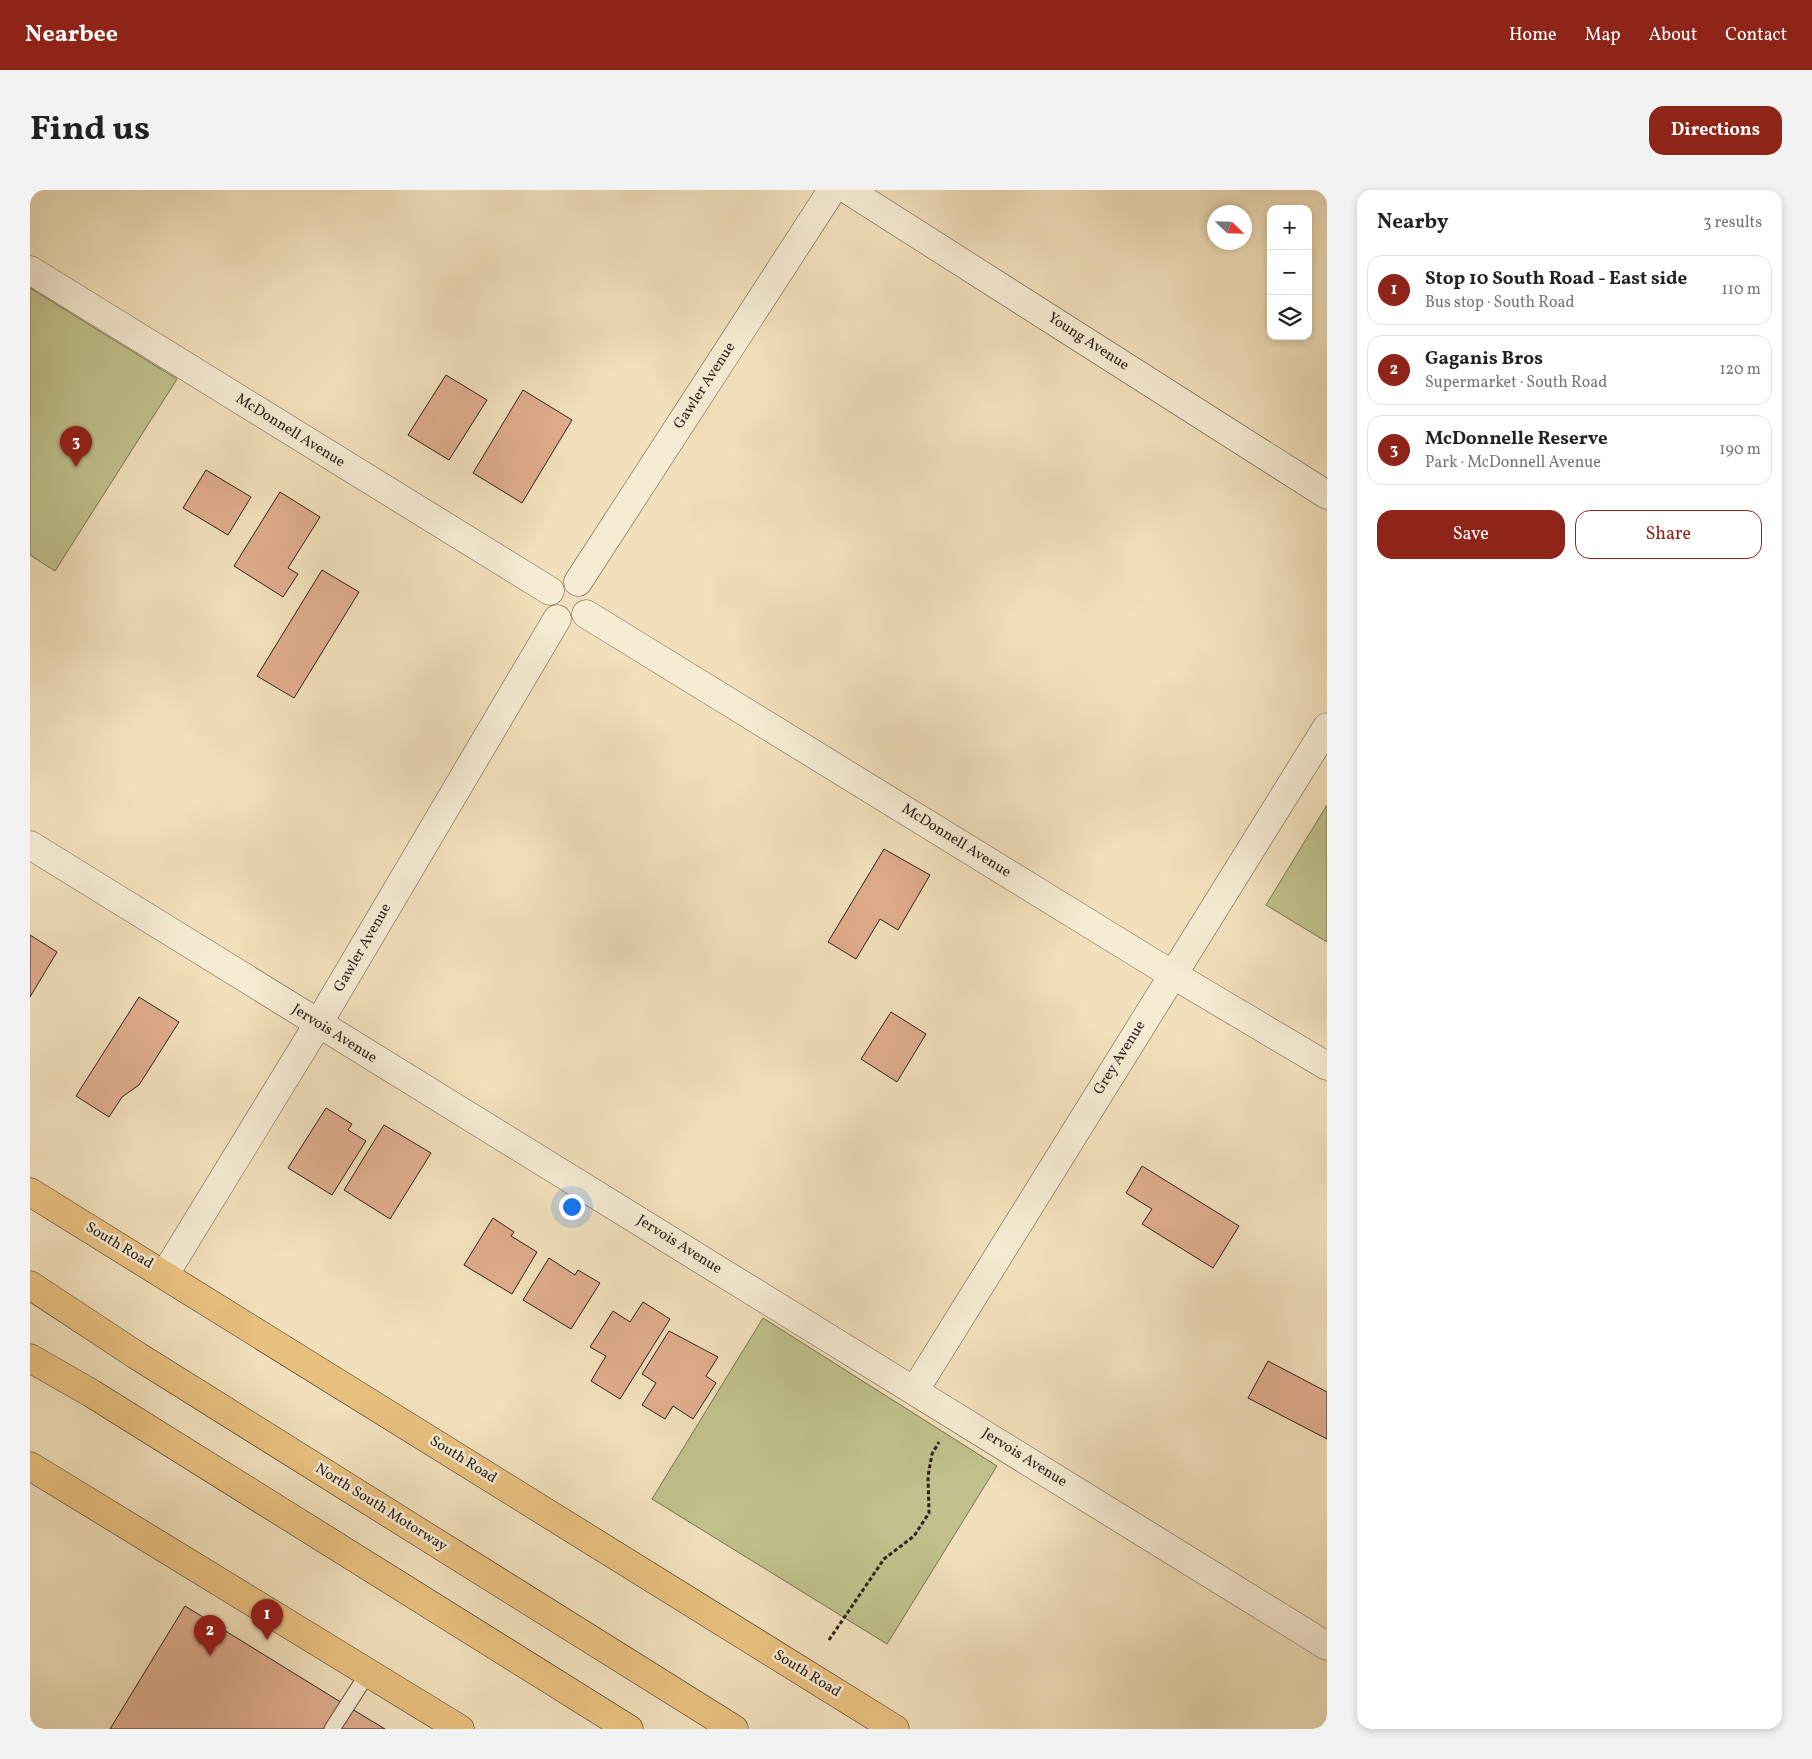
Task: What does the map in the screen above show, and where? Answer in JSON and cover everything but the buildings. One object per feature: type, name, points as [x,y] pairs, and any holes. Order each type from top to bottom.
[{"type":"main road","name":"South Road","points":[[30,1192],[165,1274],[895,1729]]},
{"type":"main road","name":"North South Motorway","points":[[30,1285],[144,1360],[734,1729]]},
{"type":"main road","points":[[30,1358],[91,1393],[628,1729]]},
{"type":"main road","points":[[30,1466],[460,1729]]},
{"type":"street","name":"Gawler Avenue","points":[[578,582],[832,190]]},
{"type":"street","name":"Young Avenue","points":[[848,190],[1327,495]]},
{"type":"street","name":"McDonnell Avenue","points":[[30,270],[550,591]]},
{"type":"street","points":[[562,581],[578,582],[590,596],[591,602],[586,614],[582,619],[570,623],[557,619],[548,606],[550,591],[555,584],[562,581]]},
{"type":"street","name":"McDonnell Avenue","points":[[586,614],[1172,974],[1327,1066]]},
{"type":"street","name":"Gawler Avenue","points":[[165,1274],[318,1024],[557,619]]},
{"type":"street","name":"Grey Avenue","points":[[914,1390],[1327,727]]},
{"type":"street","name":"Jervois Avenue","points":[[30,845],[1327,1646]]},
{"type":"lane","points":[[332,1729],[368,1673]]},
{"type":"path","points":[[829,1640],[884,1559],[914,1536],[929,1513],[928,1476],[932,1454],[939,1442]]},
{"type":"green space","points":[[30,288],[177,379],[55,571],[30,555]]},
{"type":"green space","points":[[1327,805],[1327,942],[1266,905]]},
{"type":"green space","points":[[763,1318],[997,1466],[887,1644],[652,1499]]},
{"type":"place","name":"McDonnelle Reserve","points":[[76,467]]},
{"type":"place","name":"Stop 10 South Road - East side","points":[[267,1640]]},
{"type":"place","name":"Gaganis Bros","points":[[210,1656]]}]
